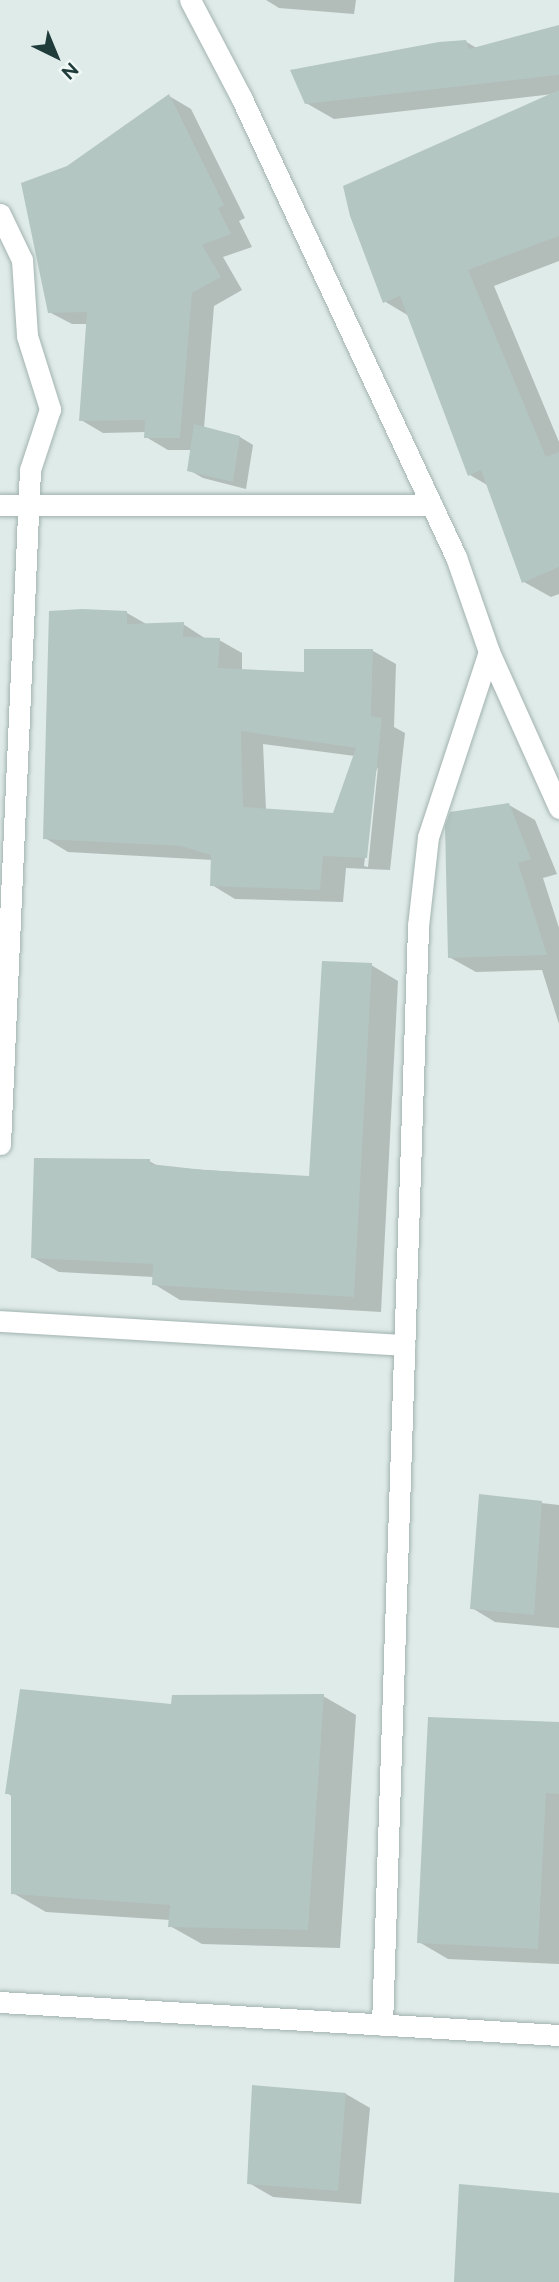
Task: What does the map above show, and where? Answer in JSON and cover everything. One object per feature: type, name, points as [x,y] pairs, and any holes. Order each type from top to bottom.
[{"type":"street","points":[[190,0],[241,97],[456,557],[489,652],[559,808]]},
{"type":"street","points":[[0,215],[22,260],[27,336],[50,409],[30,470],[0,1144]]},
{"type":"street","points":[[0,505],[432,505]]},
{"type":"street","points":[[382,2025],[418,926],[428,837],[489,652]]},
{"type":"street","points":[[0,1321],[404,1345]]},
{"type":"street","points":[[0,2002],[559,2035]]},
{"type":"building","points":[[559,25],[559,75],[305,104],[290,70],[439,42],[466,40],[469,49]]},
{"type":"building","points":[[559,90],[559,236],[468,270],[546,457],[559,452],[559,567],[522,583],[481,470],[468,476],[400,296],[383,303],[350,216],[343,186]]},
{"type":"building","points":[[169,94],[224,205],[218,208],[231,234],[202,245],[221,277],[192,293],[180,438],[144,438],[145,420],[79,421],[87,312],[48,313],[21,183],[67,166]]},
{"type":"building","points":[[194,424],[240,436],[233,482],[187,471]]},
{"type":"building","points":[[49,611],[127,611],[127,624],[184,622],[183,637],[220,638],[218,668],[304,672],[304,649],[373,649],[371,716],[382,718],[367,858],[323,856],[320,890],[210,886],[211,855],[181,846],[43,839]],"holes":[[[241,731],[356,748],[333,813],[243,807]]]},
{"type":"building","points":[[509,803],[531,859],[518,863],[547,955],[448,958],[445,826],[450,812]]},
{"type":"building","points":[[322,961],[372,963],[354,1297],[152,1285],[153,1264],[31,1258],[34,1158],[150,1159],[150,1164],[204,1170],[309,1176]]},
{"type":"building","points":[[479,1494],[542,1501],[534,1615],[470,1609]]},
{"type":"building","points":[[20,1689],[171,1704],[172,1695],[324,1694],[308,1930],[168,1927],[170,1905],[11,1894],[11,1794],[5,1794]]},
{"type":"building","points":[[428,1717],[559,1722],[559,1794],[546,1793],[538,1949],[417,1943]]},
{"type":"building","points":[[252,2085],[346,2093],[338,2191],[247,2184]]},
{"type":"building","points":[[459,2184],[559,2193],[559,2282],[454,2282]]}]
